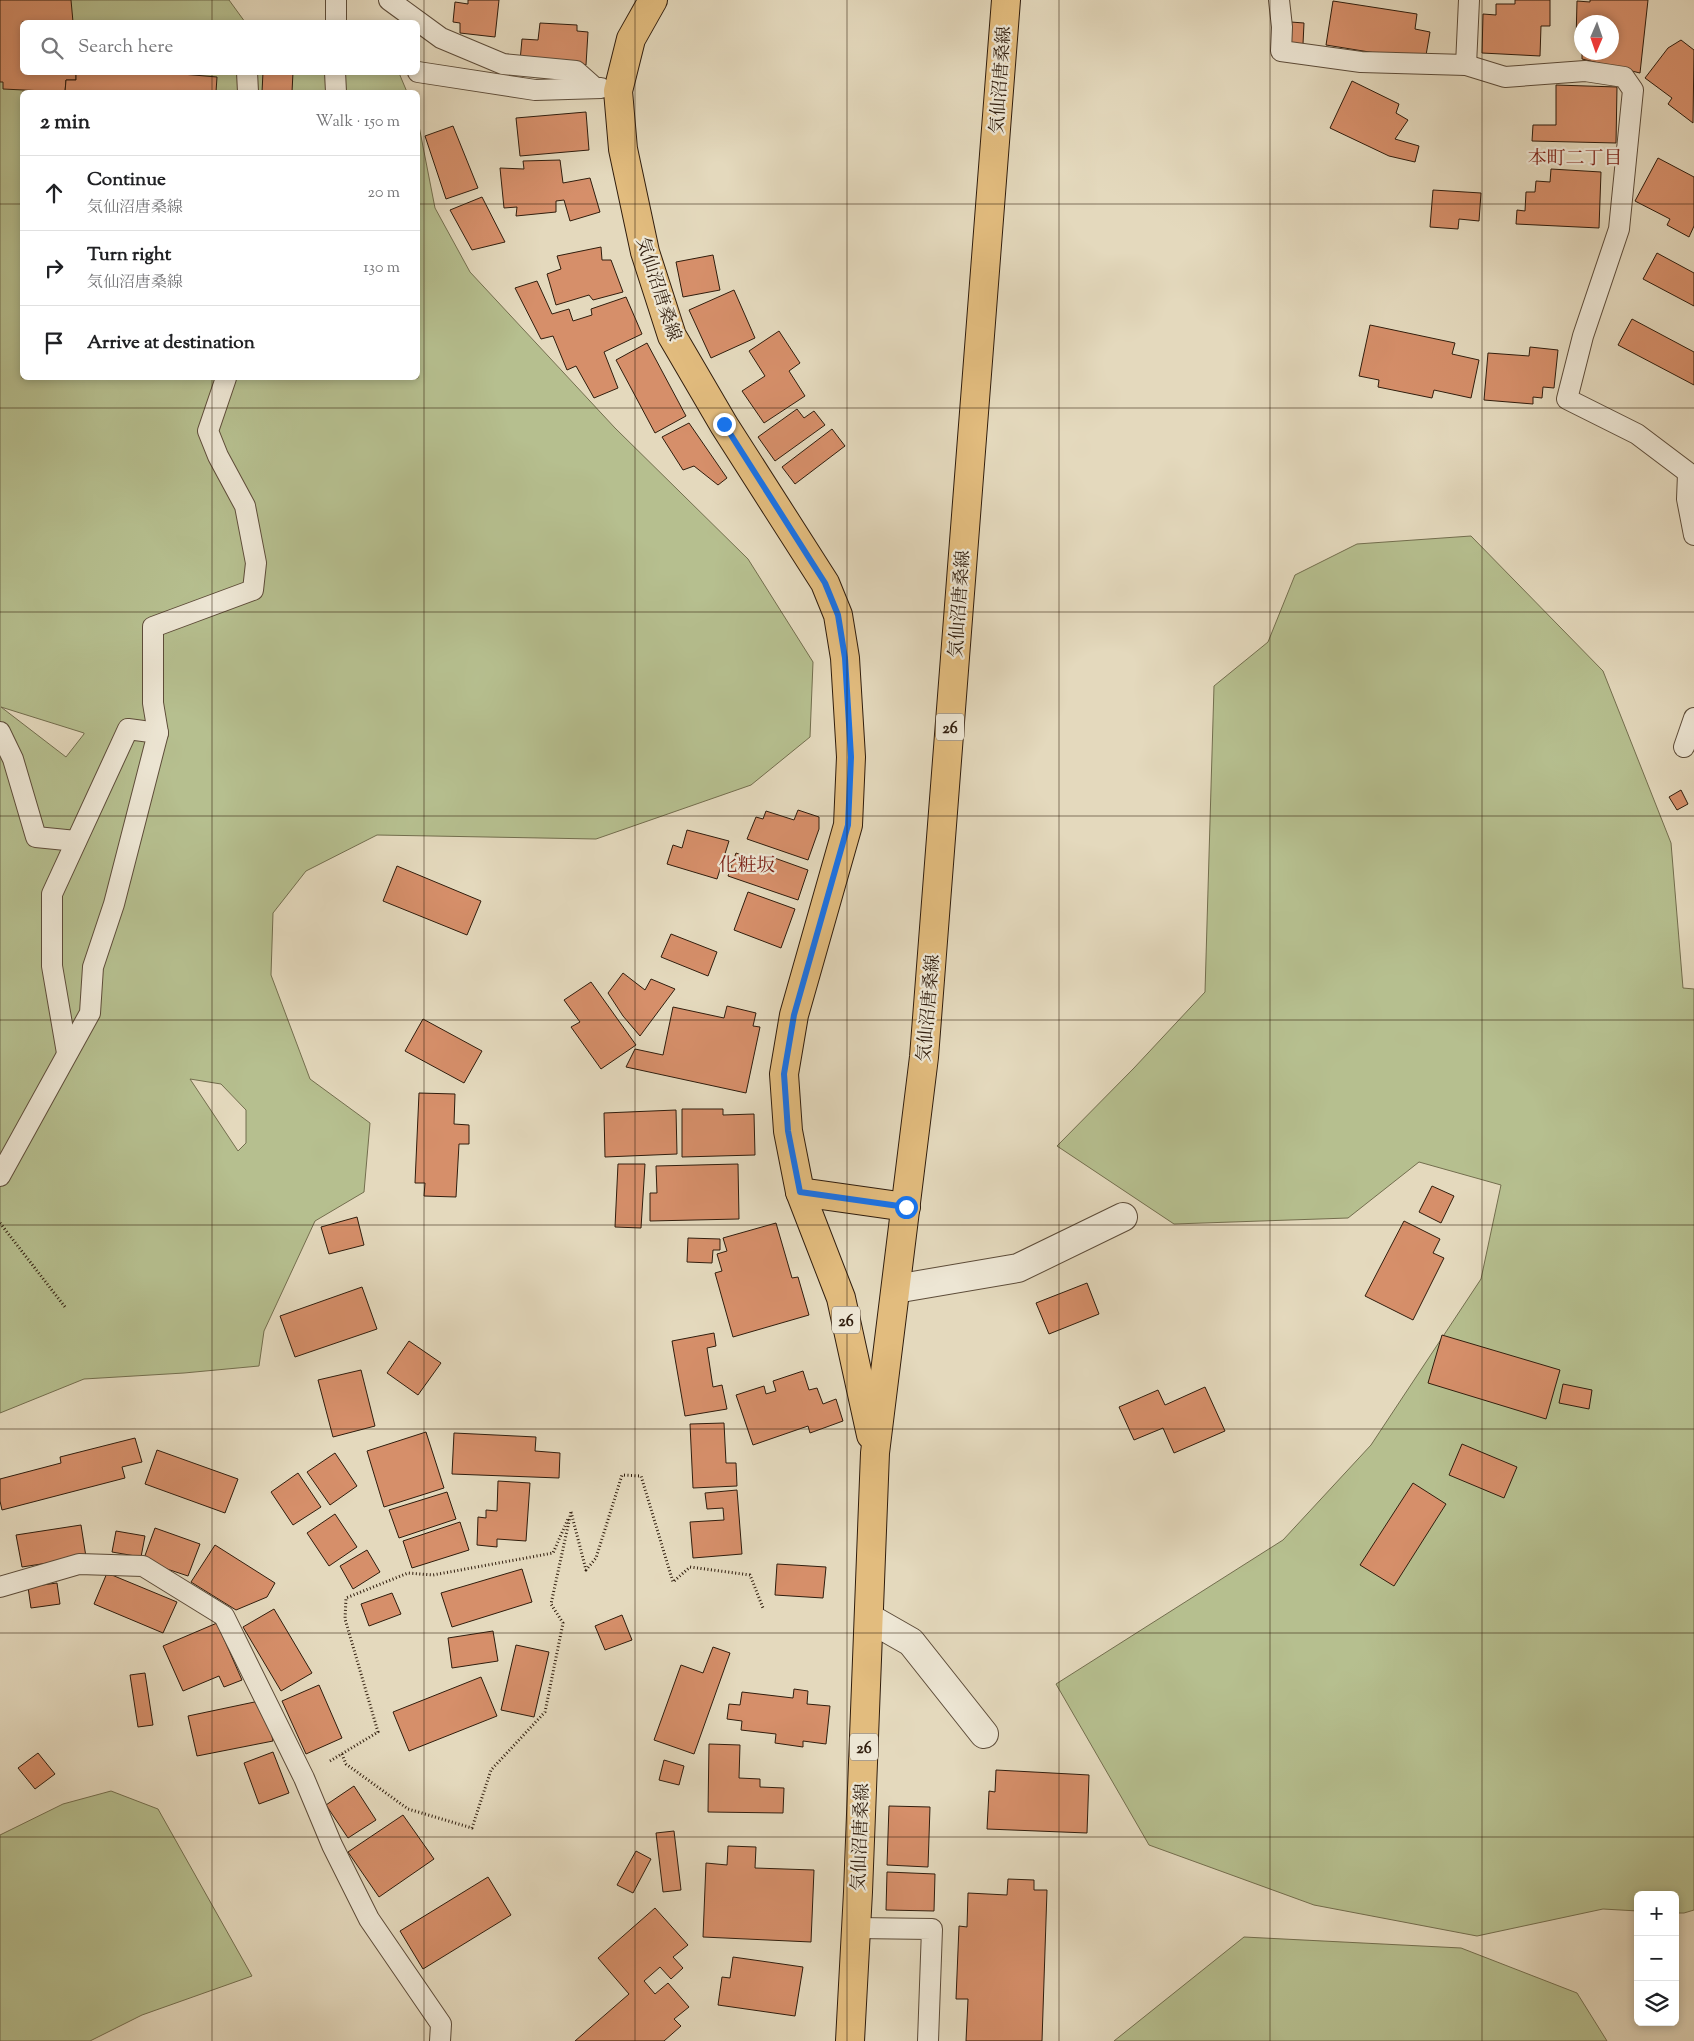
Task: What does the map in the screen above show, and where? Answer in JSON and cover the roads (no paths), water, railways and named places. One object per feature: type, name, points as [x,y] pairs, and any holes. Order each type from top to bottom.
[{"type":"main road","name":"気仙沼唐桑線","points":[[653,0],[606,89],[623,148],[645,252],[672,336],[724,424],[825,583],[840,624],[845,658],[851,757],[848,825],[794,1015],[784,1074],[788,1131],[800,1192],[841,1298],[875,1453]]},
{"type":"main road","name":"気仙沼唐桑線","points":[[850,2041],[875,1453],[924,1057],[1006,0]]},
{"type":"main road","points":[[800,1192],[906,1207]]},
{"type":"street","points":[[896,1287],[907,1287],[1018,1268],[1123,1217]]},
{"type":"street","points":[[869,1618],[910,1642],[984,1734]]},
{"type":"lane","points":[[336,0],[336,20]]},
{"type":"lane","points":[[389,0],[416,20]]},
{"type":"lane","points":[[1279,0],[1282,28],[1281,51],[1361,62],[1466,65],[1505,77],[1585,71],[1624,77],[1633,90],[1619,229],[1583,336],[1567,399],[1637,434],[1691,476],[1687,499],[1694,535]]},
{"type":"lane","points":[[1466,65],[1469,0]]},
{"type":"lane","points":[[420,23],[441,38],[503,64],[576,71],[606,89]]},
{"type":"lane","points":[[420,72],[535,90],[606,89]]},
{"type":"lane","points":[[247,75],[248,90]]},
{"type":"lane","points":[[335,75],[336,90]]},
{"type":"lane","points":[[0,1176],[90,1013],[93,967],[114,904],[158,733],[153,703],[153,628],[253,590],[256,563],[244,506],[218,456],[208,431],[225,380]]},
{"type":"lane","points":[[1684,747],[1694,718]]},
{"type":"lane","points":[[67,1053],[52,966],[52,894],[128,728],[158,733]]},
{"type":"lane","points":[[0,732],[13,759],[36,837],[76,841]]},
{"type":"lane","points":[[0,1587],[79,1564],[143,1566],[224,1616],[304,1778],[332,1845],[369,1919],[440,2024],[440,2041]]},
{"type":"lane","points":[[856,1928],[932,1930],[928,2041]]},
{"type":"district","name":"本町二丁目","points":[[1575,157]]},
{"type":"district","name":"化粧坂","points":[[747,864]]}]
